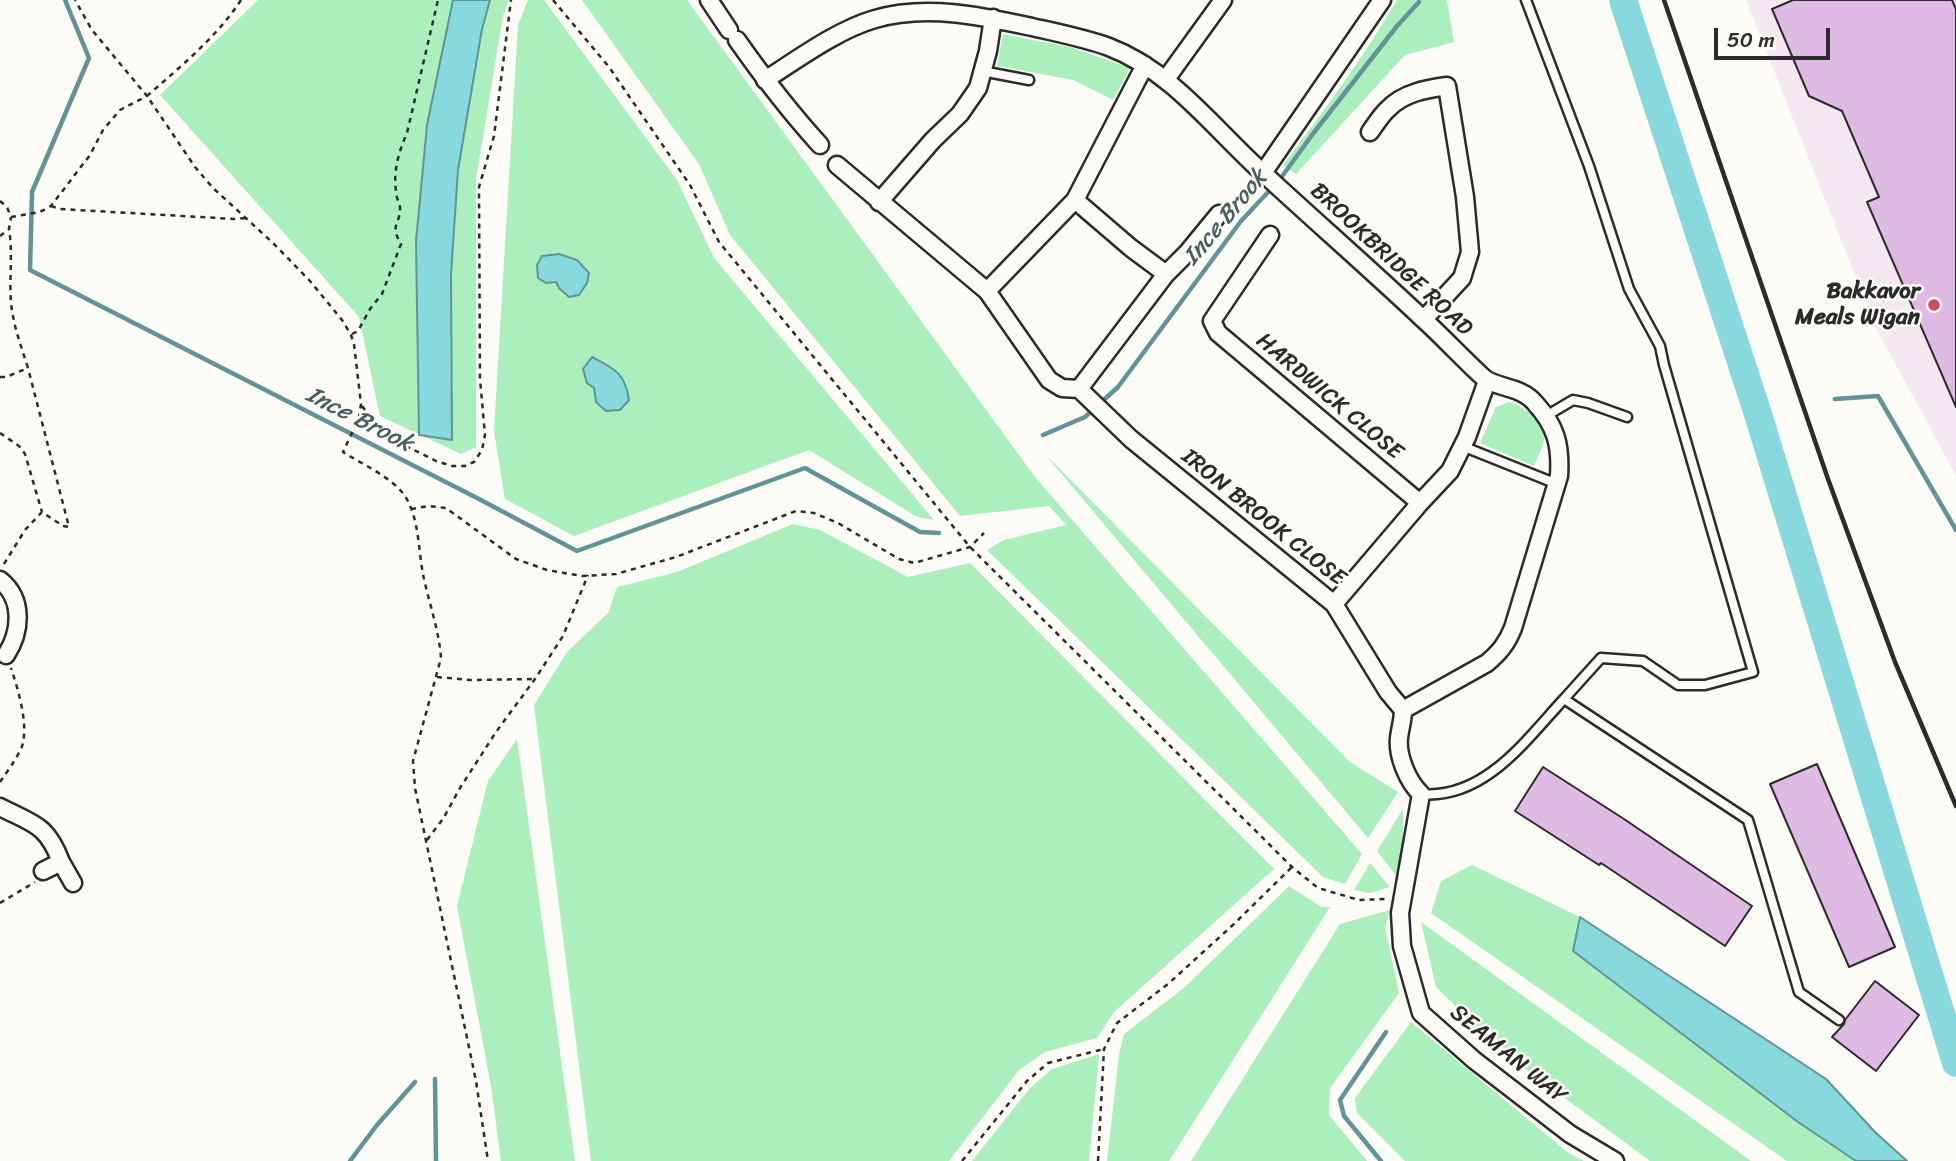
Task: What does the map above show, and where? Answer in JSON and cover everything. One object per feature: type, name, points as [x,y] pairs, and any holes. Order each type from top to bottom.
[{"type":"street","points":[[709,0],[765,80],[820,145]]},
{"type":"street","points":[[1167,79],[1223,0]]},
{"type":"street","points":[[1266,176],[1382,0]]},
{"type":"street","name":"BROOKBRIDGE ROAD","points":[[765,80],[844,31],[903,6],[993,19],[1074,36],[1110,48],[1167,79],[1266,176],[1424,319],[1488,381],[1511,388],[1532,399],[1556,434],[1560,453],[1559,475],[1513,628],[1499,653],[1487,663],[1403,710]]},
{"type":"street","points":[[880,202],[933,140],[960,114],[978,88],[993,19]]},
{"type":"street","points":[[987,290],[1075,200],[1145,65]]},
{"type":"street","points":[[1370,132],[1388,108],[1405,96],[1447,86],[1465,197],[1470,252],[1462,278],[1424,319]]},
{"type":"street","points":[[837,165],[987,290],[1049,380],[1062,388],[1082,391],[1166,274],[1219,214]]},
{"type":"street","points":[[1075,200],[1166,274]]},
{"type":"street","name":"HARDWICK CLOSE","points":[[1270,235],[1213,321],[1218,333],[1420,503]]},
{"type":"street","points":[[1334,604],[1450,471],[1488,381]]},
{"type":"street","name":"IRON BROOK CLOSE","points":[[1082,391],[1131,439],[1334,604],[1388,692],[1403,710]]},
{"type":"street","points":[[0,580],[10,590],[18,618],[14,640],[5,657]]},
{"type":"street","points":[[1403,710],[1399,746],[1401,758],[1413,787],[1421,794]]},
{"type":"street","name":"SEAMAN WAY","points":[[1421,794],[1400,913],[1402,946],[1421,1013],[1474,1060],[1570,1134],[1615,1161]]},
{"type":"street","points":[[0,807],[38,825],[54,844],[73,883]]},
{"type":"street","points":[[43,871],[61,862]]},
{"type":"lane","points":[[1421,794],[1433,795],[1464,787],[1506,762],[1601,658],[1643,661],[1678,685],[1706,685],[1753,672],[1660,346],[1629,289],[1584,154],[1526,0]]},
{"type":"lane","points":[[982,71],[1029,80]]},
{"type":"lane","points":[[1546,416],[1573,400],[1627,417]]},
{"type":"lane","points":[[1462,446],[1557,484]]},
{"type":"lane","points":[[1564,699],[1748,820],[1799,992],[1839,1020]]},
{"type":"path","points":[[75,0],[92,30],[147,96],[195,167],[310,281],[351,335],[361,404],[359,418],[344,452],[390,481],[404,494],[416,527],[423,576],[440,642],[441,659],[437,677],[413,761],[415,788],[476,1081],[488,1161]]},
{"type":"path","points":[[11,217],[40,212],[51,206],[90,155],[103,130],[120,110],[147,96],[199,50],[219,30],[241,0]]},
{"type":"path","points":[[351,335],[358,331],[382,293],[401,244],[395,226],[400,209],[395,189],[398,153],[407,133],[438,0]]},
{"type":"path","points":[[361,404],[379,428],[392,439],[436,461],[452,466],[465,466],[474,462],[482,450],[485,435],[480,380],[479,187],[495,136],[506,24],[511,0]]},
{"type":"path","points":[[553,0],[617,77],[690,185],[719,242],[970,547],[1292,867],[1318,888],[1359,900],[1404,898]]},
{"type":"path","points":[[0,201],[8,207],[11,217],[9,229],[12,245],[12,310],[69,527],[43,512],[25,454],[19,446],[0,433]]},
{"type":"path","points":[[51,206],[60,209],[246,218]]},
{"type":"path","points":[[0,236],[9,229]]},
{"type":"path","points":[[0,377],[28,368]]},
{"type":"path","points":[[411,509],[429,506],[446,508],[516,559],[547,570],[588,575],[616,574],[676,557],[796,512],[814,513],[838,523],[900,559],[915,563],[970,547],[984,533]]},
{"type":"path","points":[[0,570],[25,530],[43,512]]},
{"type":"path","points":[[426,840],[443,820],[496,732],[563,636],[588,575]]},
{"type":"path","points":[[0,782],[23,743],[20,692],[5,657]]},
{"type":"path","points":[[437,677],[471,680],[535,679]]},
{"type":"path","points":[[1098,1161],[1104,1049],[1117,1023],[1168,984],[1292,867]]},
{"type":"path","points":[[0,903],[34,882],[43,871]]},
{"type":"path","points":[[962,1161],[1027,1082],[1048,1063],[1104,1049]]},
{"type":"shaded area","name":"Bakkavor Meals Wigan","points":[[1746,0],[1956,0],[1956,476],[1876,328]]},
{"type":"green space","points":[[258,0],[453,0],[427,124],[416,241],[419,434],[380,416],[359,317],[160,95]]},
{"type":"green space","points":[[490,0],[509,0],[503,16],[476,179],[476,447],[461,454],[419,434],[451,274],[458,170],[482,29]]},
{"type":"green space","points":[[528,0],[544,0],[677,180],[714,258],[934,520],[917,517],[809,450],[574,536],[505,499],[494,431],[518,25]]},
{"type":"green space","points":[[582,0],[687,0],[1035,477],[1362,854],[1345,884],[1323,877],[987,550],[1004,540],[1066,525],[1049,506],[960,516],[730,235],[699,164]]},
{"type":"green space","points":[[1397,0],[1447,0],[1454,42],[1405,55],[1296,174],[1283,165],[1343,84]]},
{"type":"green space","points":[[1003,34],[1070,47],[1130,68],[1113,100],[1073,80],[997,66]]},
{"type":"green space","points":[[1509,402],[1532,415],[1543,431],[1543,445],[1534,466],[1480,443],[1496,407]]},
{"type":"green space","points":[[1044,453],[1350,762],[1398,792],[1368,838]]},
{"type":"green space","points":[[793,524],[820,530],[908,577],[970,563],[1274,869],[1114,1012],[1097,1038],[1045,1052],[1019,1070],[949,1161],[591,1161],[534,705],[567,652],[608,613],[617,587],[677,572]]},
{"type":"green space","points":[[517,739],[575,1161],[501,1161],[491,1086],[457,906],[488,781]]},
{"type":"green space","points":[[1403,809],[1403,851],[1398,878],[1377,851]]},
{"type":"green space","points":[[1370,863],[1390,887],[1370,893],[1354,890]]},
{"type":"green space","points":[[1472,865],[1580,917],[1573,951],[1798,1122],[1856,1161],[1787,1161],[1431,913],[1441,881]]},
{"type":"green space","points":[[1289,886],[1321,907],[1330,907],[1169,1161],[1107,1161],[1119,1055],[1124,1034],[1185,987]]},
{"type":"green space","points":[[1390,910],[1385,927],[1399,993],[1330,1088],[1329,1115],[1367,1161],[1191,1161],[1340,924]]},
{"type":"green space","points":[[1421,922],[1751,1161],[1650,1161],[1500,1050],[1436,987]]},
{"type":"green space","points":[[1411,1022],[1567,1152],[1584,1161],[1405,1161],[1357,1113],[1355,1098]]},
{"type":"green space","points":[[1099,1054],[1089,1161],[972,1161],[1030,1088],[1052,1069]]},
{"type":"water","points":[[453,0],[490,0],[482,29],[458,170],[451,274],[452,440],[419,435],[416,241],[427,125]]},
{"type":"water","points":[[559,254],[577,260],[589,273],[587,283],[579,295],[569,297],[556,282],[546,283],[538,278],[537,265],[542,256]]},
{"type":"water","points":[[592,357],[613,369],[622,378],[629,400],[620,410],[606,411],[596,402],[594,388],[587,383],[583,369]]},
{"type":"water","points":[[1580,917],[1826,1079],[1875,1132],[1907,1161],[1856,1161],[1798,1122],[1573,951]]},
{"type":"building","name":"Bakkavor Meals Wigan","points":[[1793,0],[1952,0],[1956,9],[1956,407],[1867,202],[1879,197],[1842,111],[1809,96],[1772,9]]},
{"type":"building","points":[[1817,764],[1895,947],[1849,967],[1770,784]]},
{"type":"building","points":[[1543,767],[1752,906],[1725,946],[1601,863],[1599,865],[1515,811]]},
{"type":"building","points":[[1875,981],[1919,1015],[1876,1071],[1832,1037]]},
{"type":"waterway","name":"Ince Brook","points":[[65,0],[89,58],[32,192],[30,270],[577,551],[805,468],[920,532],[939,533]]},
{"type":"waterway","points":[[1623,0],[1757,411],[1956,1063]]},
{"type":"waterway","name":"Ince Brook","points":[[1278,182],[1397,26],[1419,2]]},
{"type":"waterway","name":"Ince Brook","points":[[1043,435],[1085,417],[1118,387],[1241,221],[1272,188]]},
{"type":"waterway","name":"Ince Brook","points":[[1835,399],[1878,396],[1956,530]]},
{"type":"waterway","points":[[1381,1161],[1344,1116],[1340,1100],[1386,1032]]},
{"type":"waterway","points":[[435,1079],[436,1161]]},
{"type":"waterway","points":[[350,1161],[415,1082]]},
{"type":"railway","points":[[1664,0],[1828,479],[1895,662],[1956,806]]},
{"type":"place","name":"Bakkavor Meals Wigan","points":[[1934,305]]}]
